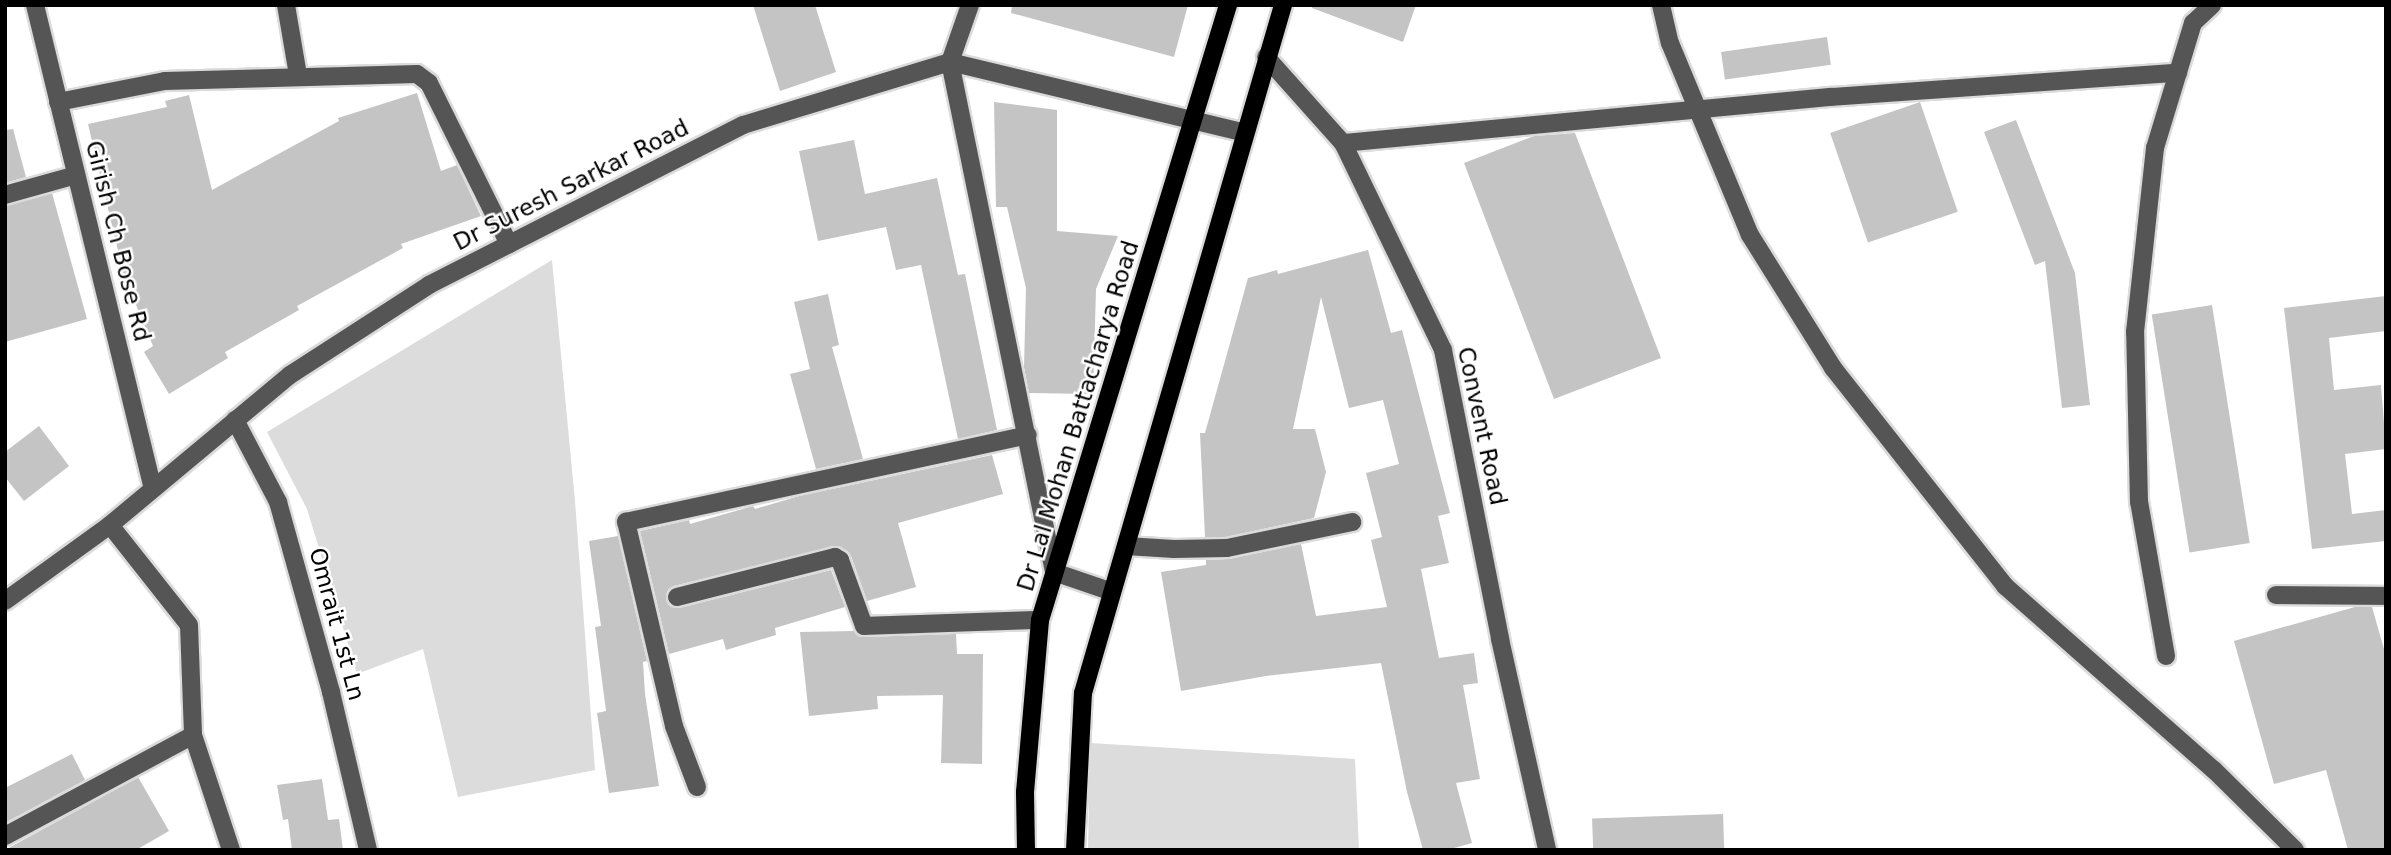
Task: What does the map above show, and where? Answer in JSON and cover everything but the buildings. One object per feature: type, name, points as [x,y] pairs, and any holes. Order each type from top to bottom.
[{"type":"main road","name":"Dr Lal Mohan Battacharya Road","points":[[1026,850],[1026,792],[1040,620],[1195,121],[1228,5]]},
{"type":"main road","points":[[1075,850],[1083,693],[1283,5]]},
{"type":"street","name":"Girish Ch Bose Rd","points":[[35,5],[153,489]]},
{"type":"street","points":[[286,5],[298,75]]},
{"type":"street","points":[[970,5],[950,62],[1054,572],[1112,592]]},
{"type":"street","points":[[1661,5],[1670,43],[1750,235],[1833,368],[2005,586],[2214,770],[2295,850]]},
{"type":"street","points":[[2166,656],[2139,502],[2135,332],[2155,148],[2193,23],[2212,5]]},
{"type":"street","name":"Convent Road","points":[[1266,57],[1343,143],[1443,350],[1500,639],[1547,850]]},
{"type":"street","points":[[950,62],[1245,133]]},
{"type":"street","name":"Dr Suresh Sarkar Road","points":[[5,601],[110,525],[290,374],[417,292],[743,125],[950,62]]},
{"type":"street","points":[[1343,143],[1698,108],[2178,73]]},
{"type":"street","points":[[58,102],[165,81],[298,75],[417,74],[429,83],[509,244]]},
{"type":"street","points":[[5,195],[76,176]]},
{"type":"street","name":"Omrait 1st Ln","points":[[235,420],[278,502],[331,692],[368,850]]},
{"type":"street","points":[[697,787],[674,726],[626,522],[1028,435]]},
{"type":"street","points":[[1126,546],[1174,550],[1227,548],[1352,522]]},
{"type":"street","points":[[110,525],[189,625],[193,735],[231,850]]},
{"type":"street","points":[[677,597],[835,556],[840,560],[864,626],[1040,620]]},
{"type":"street","points":[[2276,595],[2386,596]]},
{"type":"street","points":[[5,836],[193,735]]},
{"type":"shaded area","points":[[552,260],[575,501],[595,770],[458,797],[423,649],[357,674],[307,509],[267,432]]},
{"type":"shaded area","points":[[1090,743],[1355,759],[1359,850],[1088,850]]}]
